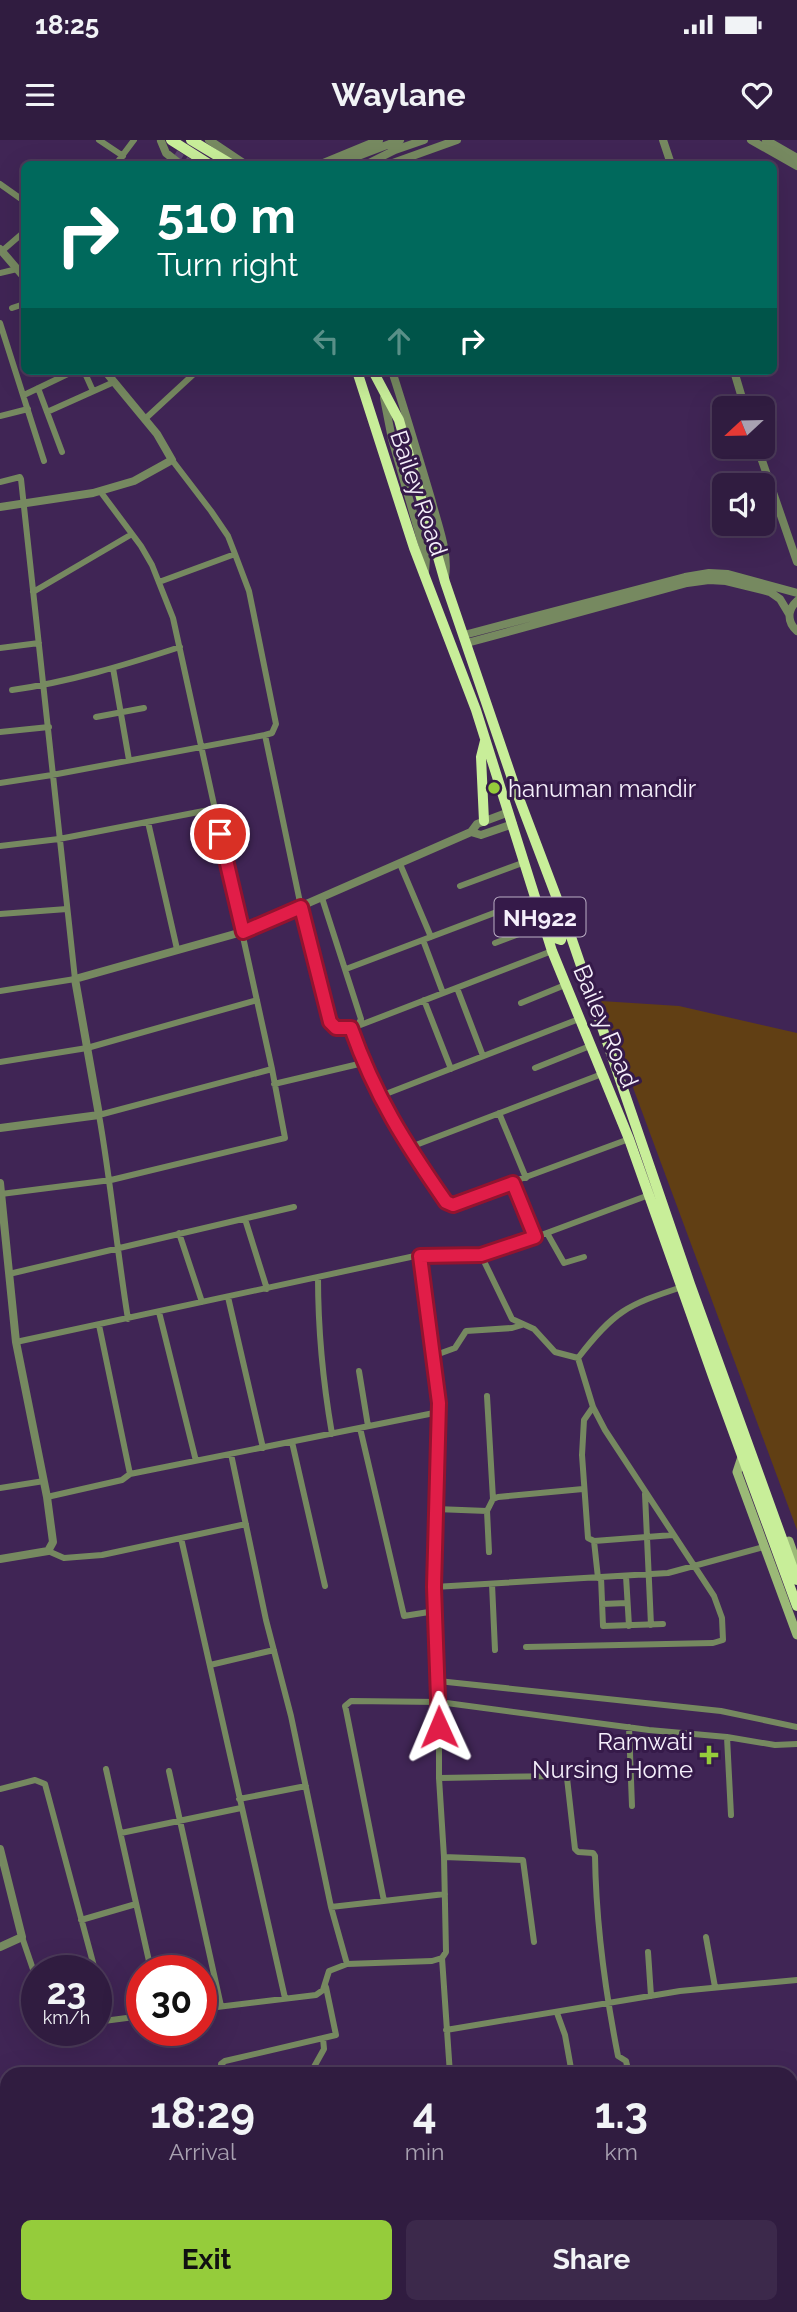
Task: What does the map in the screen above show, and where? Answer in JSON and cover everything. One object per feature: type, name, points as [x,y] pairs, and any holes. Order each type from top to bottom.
[{"type":"highway","points":[[171,140],[204,161]]},
{"type":"highway","points":[[191,140],[226,161]]},
{"type":"highway","name":"Bailey Road","points":[[358,375],[425,575],[477,710],[552,951],[590,1046],[602,1068],[746,1454]]},
{"type":"highway","name":"Bailey Road","points":[[375,375],[399,420],[445,582],[567,925],[746,1454]]},
{"type":"highway","points":[[484,821],[481,757],[485,741]]},
{"type":"highway","points":[[526,864],[553,935],[561,940],[562,934],[546,872]]},
{"type":"highway","points":[[591,998],[572,964],[568,964],[566,970],[602,1068]]},
{"type":"highway","name":"NH922","points":[[746,1454],[797,1580]]},
{"type":"highway","name":"NH922","points":[[746,1454],[797,1606]]},
{"type":"main road","points":[[797,1564],[757,1456],[746,1454],[737,1472],[797,1635]]},
{"type":"street","points":[[99,140],[122,156]]},
{"type":"street","points":[[118,161],[134,140]]},
{"type":"street","points":[[161,140],[175,154]]},
{"type":"street","points":[[161,140],[166,153],[176,161]]},
{"type":"street","points":[[209,140],[240,161]]},
{"type":"street","points":[[328,161],[379,140]]},
{"type":"street","points":[[345,161],[400,140]]},
{"type":"street","points":[[373,161],[424,140]]},
{"type":"street","points":[[398,161],[457,140]]},
{"type":"street","points":[[663,140],[670,161]]},
{"type":"street","points":[[751,140],[797,166]]},
{"type":"street","points":[[765,140],[797,158]]},
{"type":"street","points":[[0,184],[21,199]]},
{"type":"street","points":[[21,234],[1,250],[21,274]]},
{"type":"street","points":[[0,272],[17,269]]},
{"type":"street","points":[[12,308],[21,305]]},
{"type":"street","points":[[0,323],[3,340],[29,409],[44,461]]},
{"type":"street","points":[[24,395],[66,375]]},
{"type":"street","points":[[86,375],[93,391]]},
{"type":"street","points":[[0,783],[265,736],[272,733],[276,724],[250,591],[228,536],[172,460],[157,433],[108,375]]},
{"type":"street","points":[[145,419],[193,375]]},
{"type":"street","points":[[381,375],[392,439],[426,558],[425,575]]},
{"type":"street","points":[[393,375],[412,430],[448,562],[445,582]]},
{"type":"street","points":[[735,375],[741,396]]},
{"type":"street","points":[[47,412],[114,382]]},
{"type":"street","points":[[38,388],[62,452]]},
{"type":"street","points":[[0,416],[29,409]]},
{"type":"street","points":[[761,459],[797,562]]},
{"type":"street","points":[[0,507],[100,491],[134,481],[172,460]]},
{"type":"street","points":[[0,482],[20,477],[23,496],[75,979],[111,1180],[117,1248],[128,1319]]},
{"type":"street","points":[[1,1194],[111,1180],[285,1138],[243,932],[173,618],[141,545],[100,491]]},
{"type":"street","points":[[33,592],[132,534]]},
{"type":"street","points":[[159,582],[235,554]]},
{"type":"street","points":[[466,639],[685,577],[709,573],[728,574],[797,593]]},
{"type":"street","points":[[466,639],[687,583],[709,580],[726,581],[770,592],[780,599],[797,631]]},
{"type":"street","points":[[789,614],[797,601]]},
{"type":"street","points":[[0,648],[39,643]]},
{"type":"street","points":[[12,691],[113,668],[180,647]]},
{"type":"street","points":[[113,668],[128,760]]},
{"type":"street","points":[[96,717],[144,708]]},
{"type":"street","points":[[0,733],[49,727]]},
{"type":"street","points":[[265,736],[301,907],[330,1022],[336,1028],[351,1028],[552,951]]},
{"type":"street","points":[[0,846],[59,839],[214,809]]},
{"type":"street","points":[[0,991],[75,979],[243,932],[471,832],[477,824],[509,811]]},
{"type":"street","points":[[148,822],[177,949]]},
{"type":"street","points":[[471,832],[481,835],[513,824]]},
{"type":"street","points":[[400,864],[443,993]]},
{"type":"street","points":[[460,886],[526,864]]},
{"type":"street","points":[[322,898],[361,1018],[358,1025]]},
{"type":"street","points":[[346,969],[534,898]]},
{"type":"street","points":[[0,914],[67,909]]},
{"type":"street","points":[[495,943],[543,925]]},
{"type":"street","points":[[521,1003],[565,985]]},
{"type":"street","points":[[457,988],[483,1056]]},
{"type":"street","points":[[0,1062],[87,1048],[257,1000]]},
{"type":"street","points":[[424,1000],[451,1069]]},
{"type":"street","points":[[378,1097],[579,1019]]},
{"type":"street","points":[[351,1028],[378,1097],[408,1147],[450,1205],[629,1139]]},
{"type":"street","points":[[535,1068],[590,1046]]},
{"type":"street","points":[[274,1084],[363,1063]]},
{"type":"street","points":[[408,1147],[499,1113],[602,1068]]},
{"type":"street","points":[[0,1128],[99,1115],[272,1069]]},
{"type":"street","points":[[499,1113],[526,1178]]},
{"type":"street","points":[[513,1183],[535,1237]]},
{"type":"street","points":[[0,1184],[16,1342],[47,1497],[53,1542],[48,1551]]},
{"type":"street","points":[[16,1342],[420,1256],[481,1255],[650,1195]]},
{"type":"street","points":[[9,1274],[294,1207]]},
{"type":"street","points":[[245,1219],[267,1289]]},
{"type":"street","points":[[179,1233],[202,1303]]},
{"type":"street","points":[[547,1233],[564,1263],[584,1257]]},
{"type":"street","points":[[481,1255],[509,1314],[516,1323],[534,1329],[555,1352],[578,1358]]},
{"type":"street","points":[[420,1256],[439,1412],[434,1587],[445,1894],[446,1952],[442,1958],[449,2067]]},
{"type":"street","points":[[318,1277],[318,1330],[332,1434]]},
{"type":"street","points":[[578,1358],[600,1329],[625,1308],[682,1287]]},
{"type":"street","points":[[228,1297],[263,1448]]},
{"type":"street","points":[[159,1312],[195,1461]]},
{"type":"street","points":[[99,1325],[130,1474]]},
{"type":"street","points":[[433,1356],[455,1348],[466,1331],[522,1325]]},
{"type":"street","points":[[527,1647],[723,1640],[722,1618],[714,1596],[605,1430],[593,1407],[578,1358]]},
{"type":"street","points":[[359,1371],[368,1426]]},
{"type":"street","points":[[487,1396],[493,1499],[487,1511],[489,1552]]},
{"type":"street","points":[[593,1407],[583,1424],[583,1489],[586,1533],[589,1540],[673,1535]]},
{"type":"street","points":[[47,1497],[122,1480],[130,1474],[439,1412]]},
{"type":"street","points":[[360,1428],[404,1616],[435,1611]]},
{"type":"street","points":[[292,1442],[325,1586]]},
{"type":"street","points":[[231,1454],[291,1716],[331,1907],[348,1964]]},
{"type":"street","points":[[0,1487],[44,1481]]},
{"type":"street","points":[[493,1499],[583,1489]]},
{"type":"street","points":[[645,1492],[651,1625]]},
{"type":"street","points":[[436,1509],[487,1511]]},
{"type":"street","points":[[0,1559],[48,1551],[64,1558],[89,1556],[246,1524]]},
{"type":"street","points":[[181,1538],[285,1998]]},
{"type":"street","points":[[594,1541],[603,1626],[663,1624]]},
{"type":"street","points":[[434,1587],[647,1575],[694,1567],[764,1547]]},
{"type":"street","points":[[626,1576],[629,1626]]},
{"type":"street","points":[[492,1584],[495,1650]]},
{"type":"street","points":[[602,1604],[627,1602]]},
{"type":"street","points":[[210,1665],[274,1650]]},
{"type":"street","points":[[438,1681],[722,1711],[797,1727]]},
{"type":"street","points":[[384,1901],[345,1706],[351,1701],[439,1702],[775,1745],[797,1744]]},
{"type":"street","points":[[629,1727],[632,1806]]},
{"type":"street","points":[[727,1737],[731,1815]]},
{"type":"street","points":[[106,1769],[148,1955]]},
{"type":"street","points":[[169,1771],[221,2006]]},
{"type":"street","points":[[439,1778],[567,1777],[575,1849],[578,1852],[590,1852],[595,1856],[595,1901],[608,2004],[618,2056],[626,2061],[627,2067]]},
{"type":"street","points":[[0,1788],[34,1780],[45,1784],[91,1955]]},
{"type":"street","points":[[239,1799],[306,1786]]},
{"type":"street","points":[[121,1833],[241,1808]]},
{"type":"street","points":[[0,1849],[28,1955]]},
{"type":"street","points":[[444,1857],[523,1860],[534,1942]]},
{"type":"street","points":[[331,1907],[445,1894]]},
{"type":"street","points":[[81,1920],[136,1904]]},
{"type":"street","points":[[0,1947],[22,1937]]},
{"type":"street","points":[[706,1937],[715,1987]]},
{"type":"street","points":[[648,1952],[651,1996]]},
{"type":"street","points":[[217,2007],[316,1995],[324,1990],[329,1971],[348,1964],[432,1961],[442,1958]]},
{"type":"street","points":[[446,2030],[651,1996],[797,1980]]},
{"type":"street","points":[[221,2067],[225,2061],[336,2035],[326,1985]]},
{"type":"street","points":[[557,2012],[565,2035],[571,2067]]},
{"type":"street","points":[[314,2067],[324,2049],[323,2038]]},
{"type":"shaded area","points":[[601,1001],[679,1006],[797,1033],[797,1530]]},
{"type":"tunnel","points":[[175,154],[186,161]]},
{"type":"place","name":"hanuman mandir","points":[[494,788]]},
{"type":"place","name":"Ramwati Nursing Home","points":[[709,1755]]},
{"type":"route","points":[[220,834],[243,932],[301,907],[330,1022],[336,1028],[351,1028],[378,1097],[446,1202],[453,1205],[513,1183],[535,1237],[481,1255],[420,1256],[439,1403],[434,1587],[439,1727]]}]
